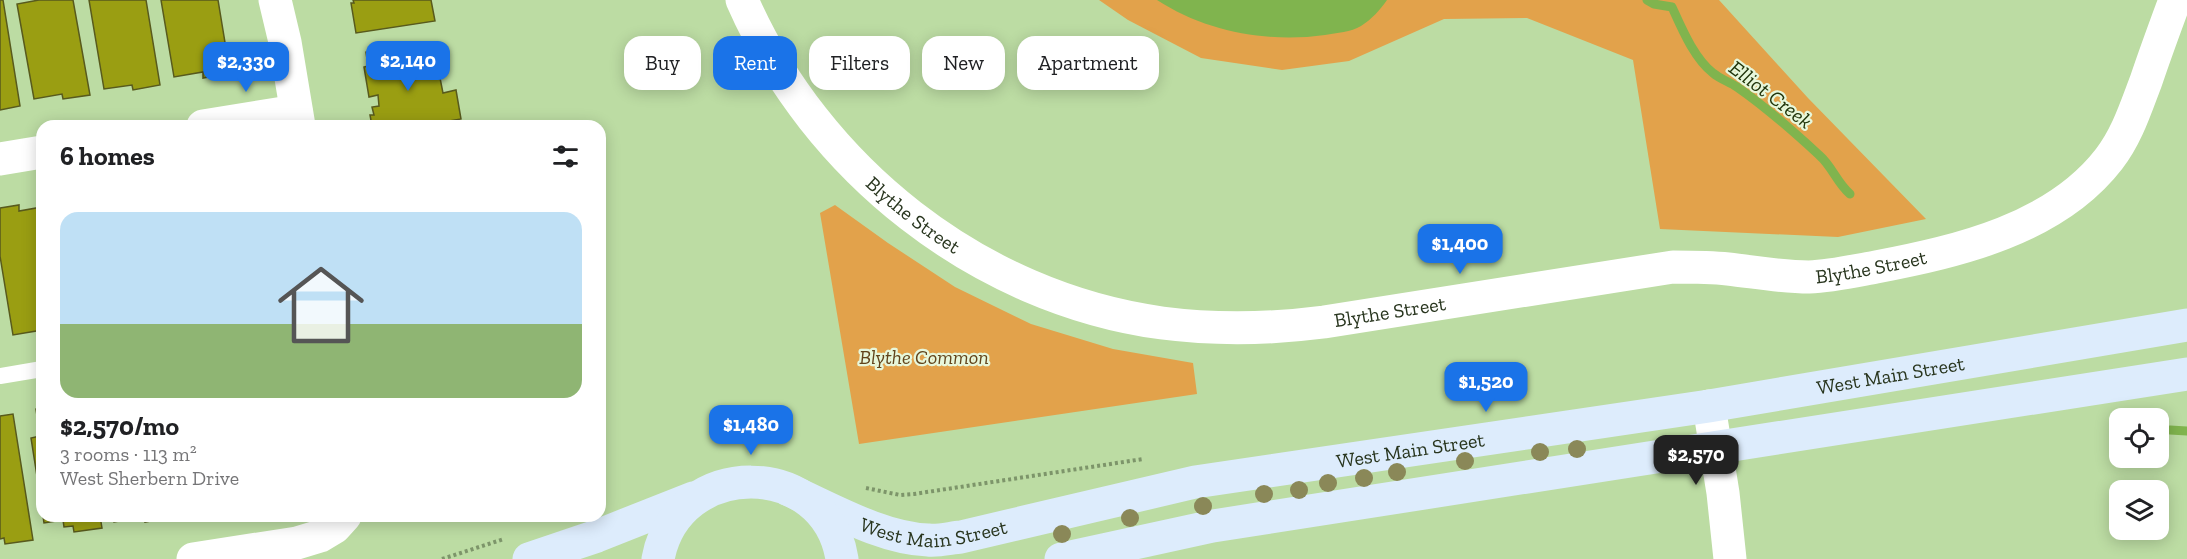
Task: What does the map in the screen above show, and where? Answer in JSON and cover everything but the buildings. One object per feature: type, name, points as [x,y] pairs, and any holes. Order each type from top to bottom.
[{"type":"street","points":[[274,120],[298,118],[275,0]]},
{"type":"street","name":"Blythe Street","points":[[742,0],[764,47],[825,134],[880,191],[941,237],[1005,275],[1083,305],[1161,323],[1243,328],[1288,327],[1324,322],[1673,267],[1726,269],[1774,276],[1810,277],[1931,256],[1997,235],[2023,225],[2050,210],[2092,177],[2109,158],[2130,121],[2175,0]]},
{"type":"street","points":[[0,159],[36,153]]},
{"type":"street","name":"West Main Street","points":[[789,490],[877,529],[903,537],[930,540],[961,537],[1216,478],[1709,406],[2187,325]]},
{"type":"street","points":[[1061,559],[1213,526],[2187,374]]},
{"type":"street","points":[[1709,406],[1730,559]]},
{"type":"street","points":[[529,559],[597,536],[729,483],[759,481],[789,490],[804,498],[828,523],[842,559]]},
{"type":"street","points":[[658,559],[661,543],[676,516],[700,495]]},
{"type":"street","points":[[193,559],[297,543],[320,536],[340,522]]},
{"type":"lane","points":[[0,376],[36,370]]},
{"type":"green space","points":[[1099,0],[1719,0],[1808,98],[1926,219],[1838,237],[1660,229],[1633,60],[1527,18],[1444,19],[1349,61],[1282,70],[1201,58],[1128,20]]},
{"type":"green space","name":"Blythe Common","points":[[835,205],[955,287],[1031,324],[1113,349],[1193,363],[1197,394],[859,444],[820,213]]},
{"type":"shaded area","points":[[1157,0],[1387,0],[1369,20],[1353,30],[1325,35],[1282,37],[1260,36],[1217,27],[1176,11]]},
{"type":"waterway","name":"Elliot Creek","points":[[1647,0],[1654,4],[1672,7],[1689,43],[1706,67],[1758,103],[1824,159],[1841,185],[1850,194]]},
{"type":"waterway","name":"Elliot Creek","points":[[2170,430],[2187,431]]}]
